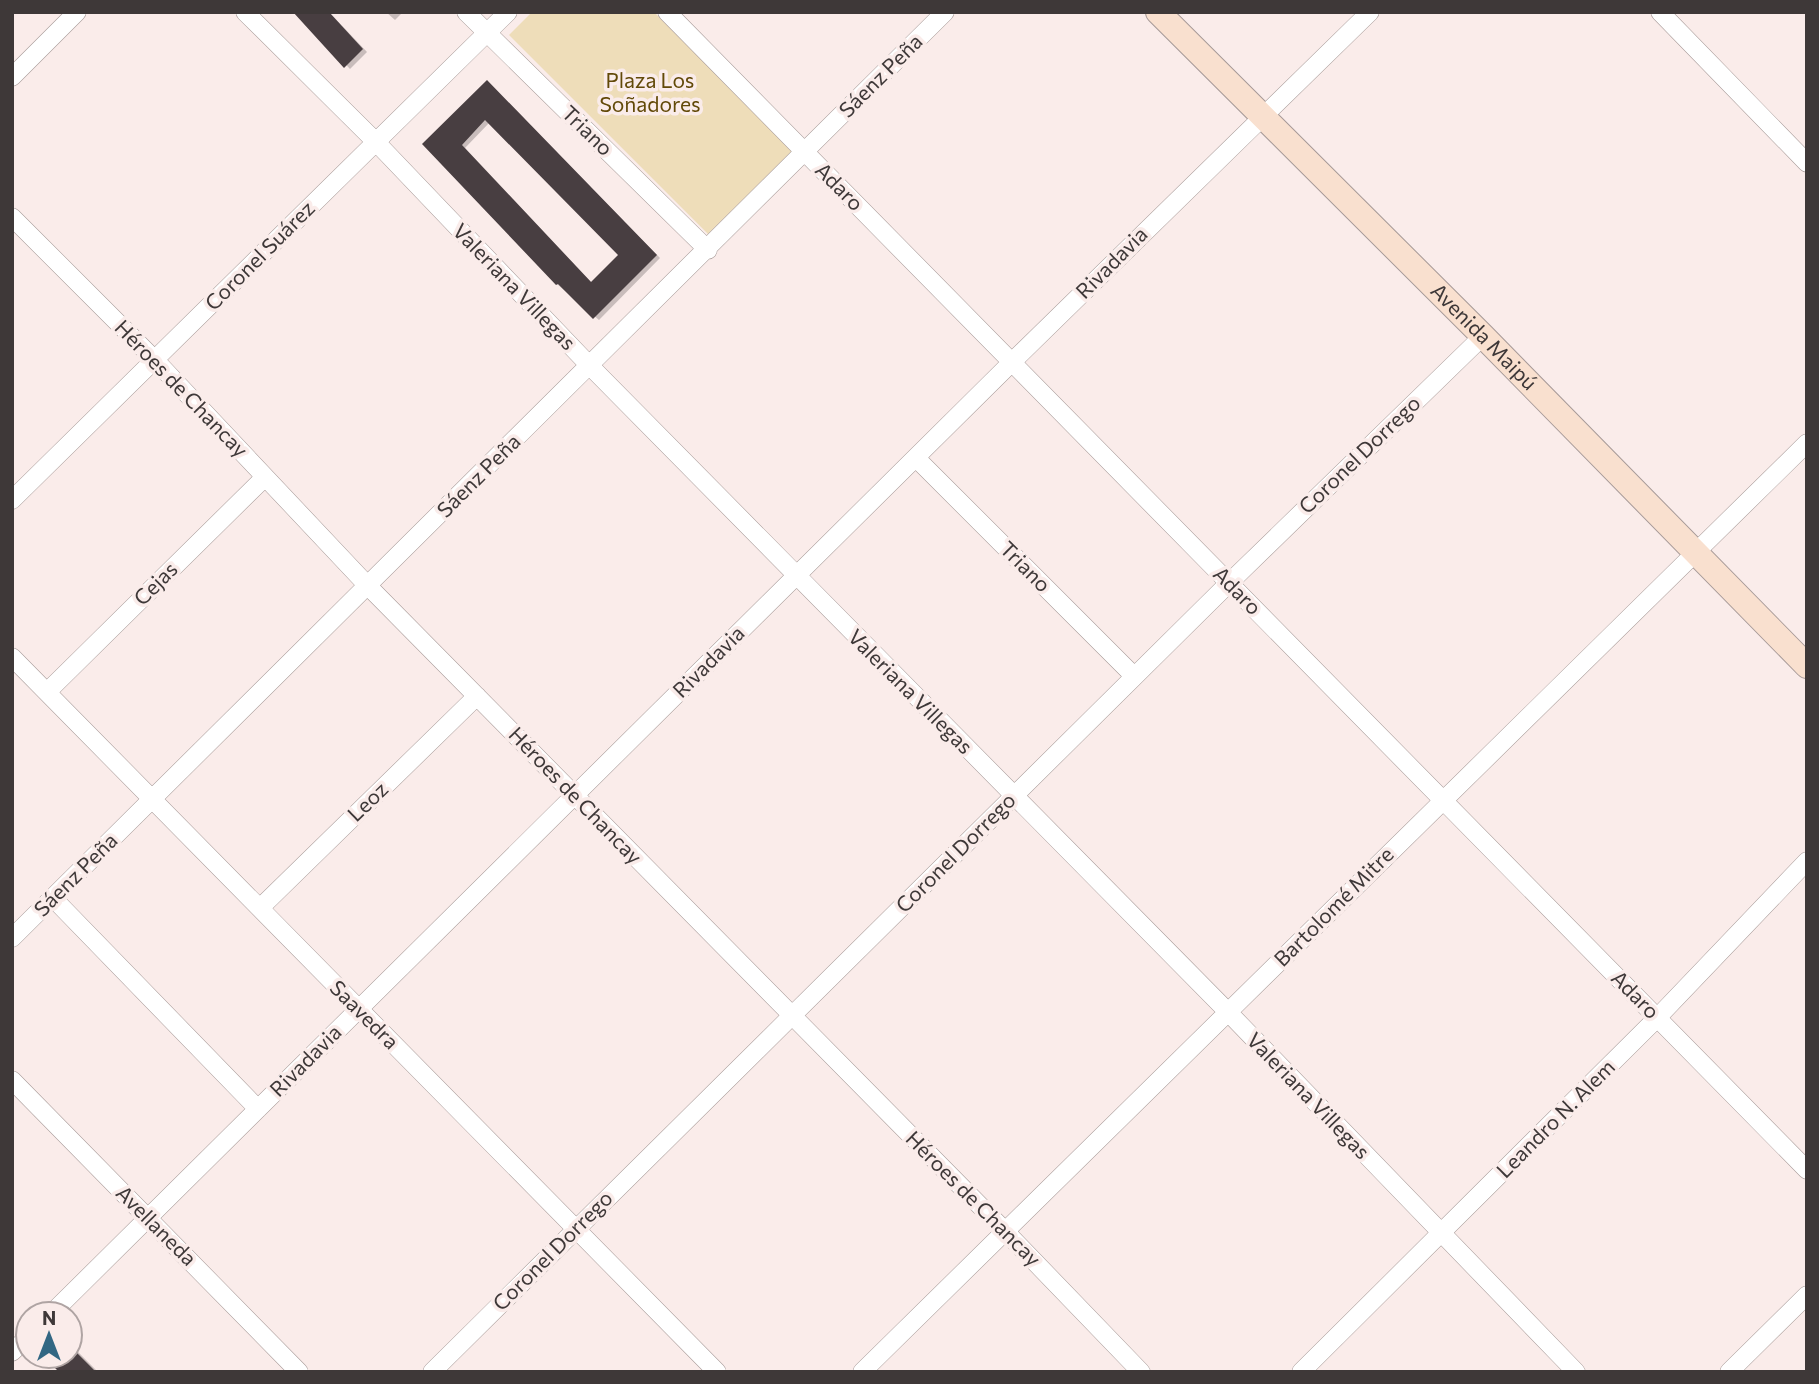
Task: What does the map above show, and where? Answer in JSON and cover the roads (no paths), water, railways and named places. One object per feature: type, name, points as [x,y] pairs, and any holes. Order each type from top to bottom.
[{"type":"main road","name":"Avenida Maipú","points":[[1158,12],[1483,336],[1807,666]]},
{"type":"street","points":[[12,77],[78,12]]},
{"type":"street","name":"Valeriana Villegas","points":[[244,12],[376,142],[590,366],[1228,1012],[1576,1372]]},
{"type":"street","name":"Triano","points":[[466,12],[708,250]]},
{"type":"street","name":"Coronel Suárez","points":[[12,500],[508,12]]},
{"type":"street","name":"Adaro","points":[[667,12],[1807,1170]]},
{"type":"street","name":"Sáenz Peña","points":[[12,938],[945,12]]},
{"type":"street","name":"Rivadavia","points":[[65,1300],[1012,362],[1370,12]]},
{"type":"street","points":[[1660,12],[1807,163]]},
{"type":"street","name":"Héroes de Chancay","points":[[12,217],[155,360],[368,586],[1141,1372]]},
{"type":"street","name":"Coronel Dorrego","points":[[432,1372],[1228,583],[1483,336]]},
{"type":"street","name":"Bartolomé Mitre","points":[[862,1372],[1807,443]]},
{"type":"street","name":"Triano","points":[[916,458],[1134,676]]},
{"type":"street","name":"Cejas","points":[[47,692],[265,477]]},
{"type":"street","name":"Saavedra","points":[[12,656],[717,1372]]},
{"type":"street","name":"Leoz","points":[[260,908],[477,696]]},
{"type":"street","name":"Leandro N. Alem","points":[[1301,1372],[1657,1018],[1807,861]]},
{"type":"street","points":[[54,898],[258,1109]]},
{"type":"street","name":"Avellaneda","points":[[12,1080],[299,1372]]},
{"type":"street","points":[[1729,1372],[1807,1295]]},
{"type":"park label","name":"Plaza Los Soñadores","points":[[650,93]]}]
